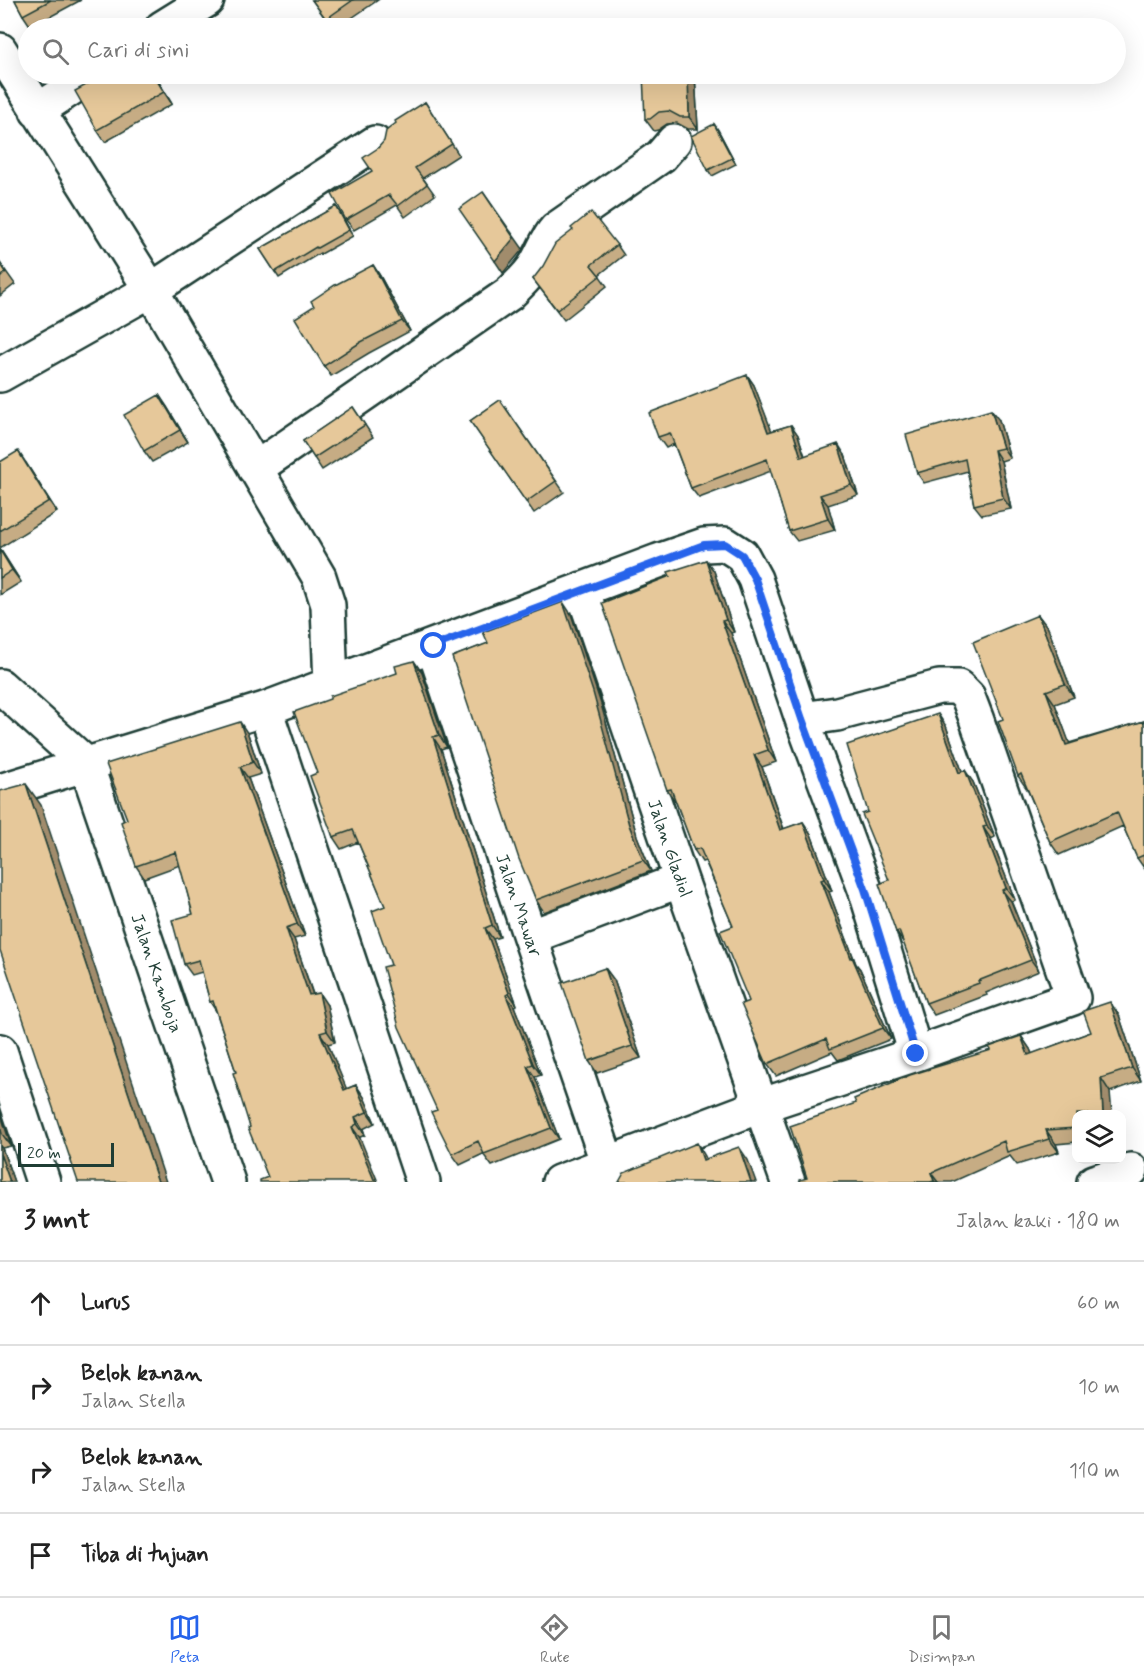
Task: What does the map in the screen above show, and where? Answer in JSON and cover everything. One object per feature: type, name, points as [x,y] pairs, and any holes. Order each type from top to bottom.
[{"type":"street","points":[[178,18],[207,0]]},
{"type":"street","points":[[0,50],[18,80]]},
{"type":"street","points":[[21,84],[151,290],[319,577],[328,605],[331,686]]},
{"type":"street","points":[[37,111],[78,84]]},
{"type":"street","points":[[255,469],[509,294],[528,275],[548,238],[556,229],[661,156],[674,141]]},
{"type":"street","points":[[0,375],[151,290],[375,143]]},
{"type":"street","points":[[0,790],[265,709],[704,545],[725,544],[742,555],[755,579],[802,719],[865,889],[916,1054]]},
{"type":"street","name":"Jalan Gladiol","points":[[582,589],[681,880],[788,1182]]},
{"type":"street","name":"Jalan Mawar","points":[[434,646],[611,1173]]},
{"type":"street","points":[[0,686],[86,764]]},
{"type":"street","points":[[559,1182],[611,1173],[760,1106],[916,1054],[1072,998],[968,697],[958,687],[939,687],[837,714],[802,719]]},
{"type":"street","points":[[265,709],[423,1182]]},
{"type":"street","name":"Jalan Kamboja","points":[[86,764],[228,1182]]},
{"type":"street","points":[[530,937],[681,880]]},
{"type":"street","points":[[0,1051],[43,1182]]},
{"type":"street","points":[[1094,1182],[1131,1170]]},
{"type":"building","points":[[15,0],[51,0],[23,15]]},
{"type":"building","points":[[312,0],[353,0],[327,18]]},
{"type":"building","points":[[88,84],[159,84],[164,92],[97,130],[75,91]]},
{"type":"building","points":[[643,84],[688,84],[689,117],[680,117],[669,111],[659,112],[650,119],[645,119]]},
{"type":"building","points":[[425,102],[452,144],[415,168],[427,184],[398,206],[389,195],[346,220],[332,194],[372,171],[363,158],[378,148],[384,141],[386,131],[396,123],[395,121]]},
{"type":"building","points":[[714,124],[732,158],[708,170],[691,136]]},
{"type":"building","points":[[483,192],[514,238],[495,261],[459,209]]},
{"type":"building","points":[[336,206],[349,230],[275,272],[260,249]]},
{"type":"building","points":[[591,212],[617,245],[591,265],[600,276],[557,310],[533,279],[555,244]]},
{"type":"building","points":[[0,263],[6,272],[0,278]]},
{"type":"building","points":[[373,265],[402,321],[361,342],[324,366],[295,318],[314,306],[311,301]]},
{"type":"building","points":[[747,375],[768,432],[791,425],[801,457],[838,444],[851,485],[820,495],[828,519],[789,531],[767,459],[691,488],[670,433],[658,437],[649,413]]},
{"type":"building","points":[[159,395],[180,430],[144,451],[124,415]]},
{"type":"building","points":[[500,400],[556,481],[526,502],[470,421]]},
{"type":"building","points":[[353,407],[365,425],[314,458],[303,441]]},
{"type":"building","points":[[991,410],[1003,448],[994,450],[1003,498],[974,505],[965,459],[917,473],[906,435]]},
{"type":"building","points":[[18,451],[49,501],[0,531],[0,462]]},
{"type":"building","points":[[0,550],[12,570],[0,578]]},
{"type":"building","points":[[706,560],[726,620],[722,621],[768,750],[754,755],[780,830],[803,822],[824,879],[821,880],[851,958],[883,1028],[830,1049],[826,1039],[767,1064],[741,1004],[749,1001],[720,931],[733,926],[700,848],[694,850],[671,789],[667,790],[602,603],[670,576],[668,572]]},
{"type":"building","points":[[563,602],[593,692],[629,825],[643,860],[536,900],[519,859],[452,657],[488,643],[483,632]]},
{"type":"building","points":[[1038,615],[1065,684],[1046,691],[1066,745],[1144,721],[1144,855],[1137,858],[1117,812],[1050,842],[1021,774],[1018,776],[998,721],[1003,719],[973,642]]},
{"type":"building","points":[[414,661],[439,735],[433,737],[492,925],[485,928],[509,993],[506,995],[533,1064],[527,1066],[551,1128],[484,1154],[478,1141],[452,1154],[431,1112],[437,1110],[399,1027],[383,967],[391,965],[372,911],[385,906],[353,830],[333,837],[310,776],[317,773],[294,712],[330,699],[330,696],[397,673],[395,666]]},
{"type":"building","points":[[938,714],[959,773],[965,770],[987,826],[983,827],[1006,888],[1002,890],[1031,960],[926,1003],[899,931],[896,932],[879,884],[889,880],[862,814],[868,812],[847,745]]},
{"type":"building","points":[[240,722],[253,762],[240,767],[297,924],[286,928],[309,995],[319,993],[327,1031],[320,1033],[344,1090],[356,1085],[367,1112],[355,1117],[357,1124],[352,1127],[375,1182],[260,1182],[268,1177],[248,1128],[250,1127],[233,1073],[236,1072],[213,1001],[210,1002],[199,960],[184,964],[172,920],[193,914],[176,852],[136,866],[121,822],[127,819],[106,764]]},
{"type":"building","points":[[26,784],[158,1182],[78,1182],[0,950],[0,791]]},
{"type":"building","points":[[605,968],[632,1046],[589,1061],[562,983]]},
{"type":"building","points":[[1110,1002],[1132,1068],[1101,1078],[1103,1110],[1072,1110],[1072,1128],[1046,1130],[1049,1139],[1007,1152],[1004,1141],[931,1173],[934,1181],[930,1182],[800,1182],[807,1178],[790,1126],[856,1103],[854,1099],[910,1075],[991,1050],[989,1047],[1021,1036],[1028,1055],[1091,1032],[1083,1011]]},
{"type":"building","points":[[697,1143],[703,1160],[739,1147],[751,1182],[619,1182],[624,1173]]},
{"type":"building","points":[[0,1154],[10,1182],[0,1182]]},
{"type":"route","points":[[434,646],[704,545],[725,544],[742,555],[755,579],[802,719],[865,889],[916,1054]]}]
